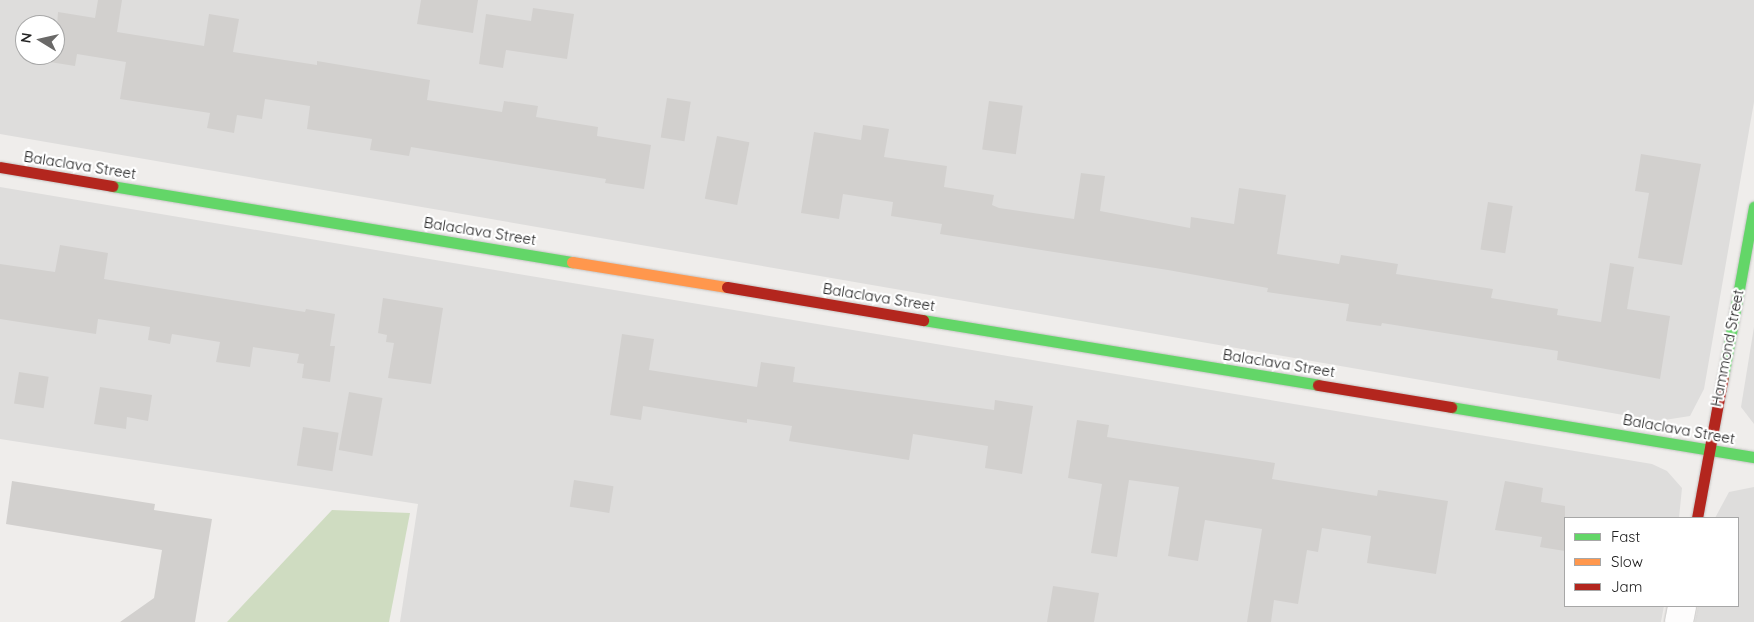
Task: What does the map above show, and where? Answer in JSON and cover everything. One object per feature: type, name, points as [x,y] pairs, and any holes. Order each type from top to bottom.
[{"type":"street","points":[[26,159],[105,184]]},
{"type":"street","name":"Balaclava Street","points":[[0,167],[1754,457]]},
{"type":"street","name":"Hammond Street","points":[[1696,517],[1754,207]]},
{"type":"street","points":[[1679,622],[1682,607]]},
{"type":"shaded area","points":[[0,0],[1754,0],[1754,102],[1704,389],[1690,416],[1658,421],[0,134]]},
{"type":"shaded area","points":[[0,187],[1652,464],[1667,471],[1682,488],[1679,517],[1564,517],[1564,607],[1664,607],[1661,622],[400,622],[418,504],[0,439]]},
{"type":"shaded area","points":[[1754,327],[1754,424],[1741,407]]},
{"type":"shaded area","points":[[1754,487],[1754,622],[1695,622],[1698,607],[1739,607],[1739,517],[1716,517],[1729,492]]},
{"type":"green space","points":[[332,510],[410,513],[389,622],[227,622]]},
{"type":"building","points":[[98,0],[122,0],[117,32],[204,46],[209,14],[239,19],[233,52],[317,65],[317,61],[430,80],[427,100],[502,112],[504,101],[538,106],[536,117],[598,127],[597,136],[651,145],[644,189],[605,183],[606,179],[411,147],[409,156],[370,150],[372,139],[307,129],[310,106],[265,99],[262,119],[237,115],[234,133],[207,128],[210,113],[120,99],[126,62],[77,54],[75,66],[65,64],[65,15],[58,15],[58,12],[95,18]]},
{"type":"building","points":[[421,0],[478,0],[473,33],[417,24]]},
{"type":"building","points":[[533,8],[574,14],[567,59],[506,50],[503,68],[479,64],[486,14],[531,21]]},
{"type":"building","points":[[667,98],[691,102],[684,141],[661,138]]},
{"type":"building","points":[[989,101],[1023,106],[1016,154],[982,150]]},
{"type":"building","points":[[863,125],[889,129],[884,157],[947,166],[944,187],[994,195],[992,205],[999,208],[1074,219],[1081,173],[1105,176],[1100,211],[1190,228],[1191,217],[1234,224],[1239,188],[1286,195],[1277,254],[1339,264],[1341,255],[1398,264],[1396,274],[1493,289],[1491,298],[1558,309],[1557,315],[1601,322],[1610,263],[1634,267],[1627,309],[1670,316],[1660,379],[1557,360],[1558,351],[1382,323],[1381,326],[1346,321],[1349,304],[1267,292],[1268,288],[1168,270],[940,234],[942,224],[891,216],[893,202],[843,194],[839,219],[801,213],[814,132],[861,140]]},
{"type":"building","points":[[717,136],[749,142],[737,205],[705,199]]},
{"type":"building","points":[[1641,154],[1701,164],[1682,265],[1638,258],[1649,193],[1635,191]]},
{"type":"building","points":[[1488,202],[1513,206],[1505,253],[1480,249]]},
{"type":"building","points":[[60,245],[108,253],[104,279],[305,312],[306,309],[335,314],[330,346],[335,346],[330,382],[302,378],[304,364],[297,363],[299,354],[253,347],[250,367],[216,362],[220,342],[172,334],[170,344],[148,340],[150,327],[98,319],[96,334],[0,319],[0,264],[55,272]]},
{"type":"building","points":[[383,298],[443,308],[431,384],[388,378],[394,343],[386,342],[387,335],[378,333]]},
{"type":"building","points":[[622,334],[654,339],[649,370],[757,387],[761,362],[795,367],[793,382],[994,410],[995,400],[1033,406],[1022,474],[985,468],[988,446],[913,434],[909,460],[789,441],[792,426],[747,419],[747,423],[643,406],[641,420],[610,415]]},
{"type":"building","points":[[19,372],[49,377],[44,408],[14,404]]},
{"type":"building","points":[[100,387],[152,395],[148,421],[127,417],[126,429],[94,424]]},
{"type":"building","points":[[349,392],[382,398],[372,456],[339,450]]},
{"type":"building","points":[[1077,420],[1109,425],[1107,437],[1275,463],[1272,479],[1377,496],[1378,490],[1448,501],[1436,574],[1367,563],[1371,536],[1322,528],[1318,552],[1307,550],[1298,604],[1274,600],[1271,622],[1247,622],[1262,529],[1205,520],[1198,561],[1168,556],[1179,487],[1129,480],[1117,557],[1091,553],[1102,484],[1068,478]]},
{"type":"building","points":[[303,427],[339,433],[332,471],[297,466]]},
{"type":"building","points":[[574,480],[614,486],[609,513],[570,507]]},
{"type":"building","points":[[12,481],[155,504],[154,510],[212,519],[195,622],[120,622],[154,598],[162,550],[6,524]]},
{"type":"building","points":[[1505,481],[1543,488],[1541,502],[1565,506],[1564,551],[1540,547],[1542,537],[1495,530]]},
{"type":"building","points":[[1053,586],[1099,593],[1094,622],[1047,622]]},
{"type":"traffic: fast","points":[[112,186],[572,262]]},
{"type":"traffic: fast","points":[[1723,377],[1754,207]]},
{"type":"traffic: fast","points":[[923,320],[1318,385]]},
{"type":"traffic: fast","points":[[1451,407],[1754,457]]},
{"type":"traffic: slow","points":[[572,262],[727,287]]},
{"type":"traffic: jam","points":[[0,167],[112,186]]},
{"type":"traffic: jam","points":[[727,287],[923,320]]},
{"type":"traffic: jam","points":[[1697,517],[1723,377]]},
{"type":"traffic: jam","points":[[1318,385],[1451,407]]}]
